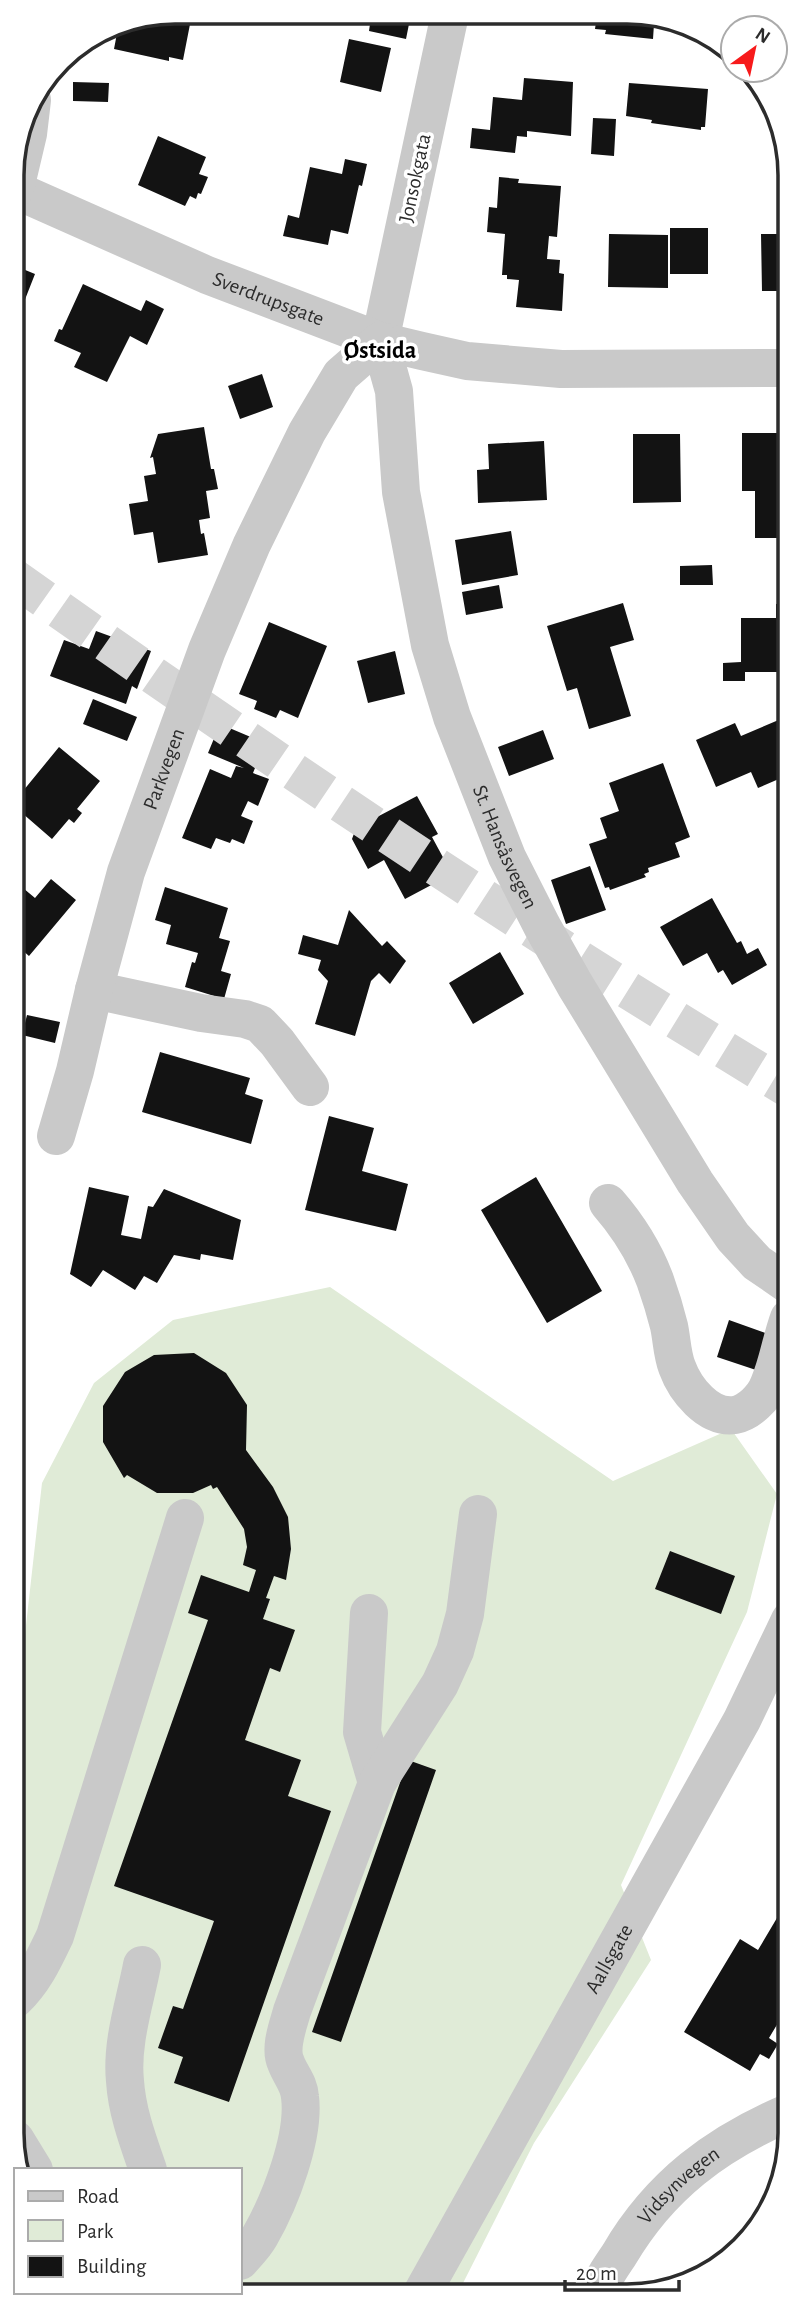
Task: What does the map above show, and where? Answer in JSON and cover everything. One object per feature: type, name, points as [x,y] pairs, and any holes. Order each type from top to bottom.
[{"type":"street","name":"Jonsokgata","points":[[380,341],[448,24]]},
{"type":"street","name":"Sverdrupsgate","points":[[25,194],[207,275],[380,341],[467,360],[561,369],[778,368]]},
{"type":"street","name":"Parkvegen","points":[[56,1136],[126,872],[206,650],[252,544],[307,432],[341,376],[380,341]]},
{"type":"street","name":"St. Hansåsvegen","points":[[380,341],[394,391],[401,492],[430,645],[452,717],[507,857],[562,961],[695,1182],[733,1237],[757,1263],[778,1277]]},
{"type":"street","points":[[94,990],[260,1024],[277,1042],[310,1087]]},
{"type":"street","points":[[608,1203],[638,1243],[655,1280],[678,1370],[689,1389],[707,1408],[722,1415],[735,1415],[748,1410],[769,1386],[778,1355]]},
{"type":"street","points":[[242,2259],[259,2238],[284,2186],[299,2130],[301,2099],[297,2081],[285,2062],[283,2050],[292,2011],[377,1783],[440,1684],[455,1651],[465,1614],[478,1514]]},
{"type":"street","points":[[24,1990],[42,1965],[55,1936],[185,1518]]},
{"type":"street","points":[[369,1613],[362,1732],[377,1783]]},
{"type":"street","name":"Aallsgate","points":[[427,2284],[735,1732],[778,1644]]},
{"type":"street","points":[[142,1965],[126,2047],[125,2081],[132,2126],[147,2168]]},
{"type":"street","name":"Vidsynvegen","points":[[602,2284],[625,2243],[670,2188],[700,2160],[753,2127],[778,2117]]},
{"type":"green space","points":[[330,1287],[613,1481],[731,1429],[777,1494],[747,1612],[621,1885],[651,1960],[534,2143],[463,2284],[242,2284],[242,2168],[29,2168],[27,2162],[24,2133],[24,1641],[42,1483],[94,1383],[173,1320]]},
{"type":"building","points":[[409,24],[406,39],[369,31],[370,25]]},
{"type":"building","points":[[596,24],[654,27],[653,39],[605,34],[606,30],[595,29]]},
{"type":"building","points":[[165,25],[190,25],[183,60],[169,57],[169,61],[114,49],[116,37],[136,30]]},
{"type":"building","points":[[349,39],[391,48],[381,92],[340,82]]},
{"type":"building","points":[[524,78],[573,82],[571,136],[527,131],[527,137],[517,136],[515,153],[470,148],[472,128],[490,130],[493,97],[522,100]]},
{"type":"building","points":[[73,82],[109,83],[108,102],[73,101]]},
{"type":"building","points":[[629,83],[708,89],[705,127],[701,127],[701,130],[651,123],[652,120],[626,116]]},
{"type":"building","points":[[593,118],[616,119],[614,156],[591,154]]},
{"type":"building","points":[[158,136],[206,157],[199,174],[208,177],[201,194],[198,193],[196,199],[190,196],[185,206],[138,185]]},
{"type":"building","points":[[345,159],[367,164],[362,186],[359,185],[348,234],[331,230],[328,245],[283,236],[288,215],[299,218],[310,167],[342,174]]},
{"type":"building","points":[[499,177],[519,179],[518,183],[561,186],[557,237],[549,236],[547,259],[560,260],[559,273],[564,274],[562,311],[516,307],[519,280],[507,279],[507,275],[502,275],[505,234],[487,232],[489,207],[497,208]]},
{"type":"building","points":[[670,228],[708,228],[708,274],[670,274]]},
{"type":"building","points":[[609,234],[668,235],[668,288],[608,287]]},
{"type":"building","points":[[761,234],[778,234],[778,291],[762,291]]},
{"type":"building","points":[[25,270],[35,274],[25,300]]},
{"type":"building","points":[[83,284],[141,311],[146,300],[164,309],[147,345],[130,336],[107,382],[74,367],[81,353],[54,341],[59,329],[62,330]]},
{"type":"building","points":[[262,374],[273,407],[240,419],[228,386]]},
{"type":"building","points":[[204,427],[211,469],[214,469],[218,489],[206,491],[210,518],[199,520],[208,555],[158,563],[153,532],[134,535],[129,504],[148,501],[144,476],[156,474],[153,457],[150,458],[158,434]]},
{"type":"building","points":[[742,433],[778,433],[778,538],[755,538],[755,491],[742,491]]},
{"type":"building","points":[[633,434],[680,434],[681,502],[633,503]]},
{"type":"building","points":[[544,441],[547,500],[478,503],[477,470],[489,469],[488,444]]},
{"type":"building","points":[[511,531],[518,575],[462,585],[455,540]]},
{"type":"building","points":[[712,565],[713,585],[680,585],[680,566]]},
{"type":"building","points":[[499,585],[503,608],[466,615],[462,592]]},
{"type":"building","points":[[623,603],[634,640],[610,647],[631,716],[589,729],[577,688],[567,691],[547,626]]},
{"type":"building","points":[[776,604],[778,672],[745,672],[745,681],[723,681],[723,663],[741,662],[741,618],[776,618]]},
{"type":"building","points":[[269,622],[327,646],[298,718],[280,710],[276,718],[254,709],[257,701],[239,694]]},
{"type":"building","points":[[96,631],[151,651],[137,689],[132,686],[126,704],[50,676],[64,640],[89,649]]},
{"type":"building","points":[[395,651],[405,694],[368,703],[357,661]]},
{"type":"building","points":[[93,699],[137,717],[127,741],[83,724]]},
{"type":"building","points":[[778,720],[778,779],[758,788],[751,772],[716,787],[696,740],[735,723],[741,736]]},
{"type":"building","points":[[220,724],[265,743],[253,773],[269,779],[258,806],[248,801],[241,816],[253,821],[244,844],[232,839],[230,843],[216,838],[211,849],[182,838],[210,769],[231,778],[236,766],[244,768],[208,753]]},
{"type":"building","points":[[543,730],[554,759],[509,776],[498,747]]},
{"type":"building","points":[[59,747],[100,781],[77,809],[82,813],[74,823],[69,819],[52,839],[25,815],[25,789]]},
{"type":"building","points":[[663,763],[690,837],[675,843],[680,857],[648,868],[649,872],[644,874],[646,877],[610,890],[609,887],[605,888],[589,844],[607,838],[600,818],[619,811],[609,783]]},
{"type":"building","points":[[417,796],[438,834],[432,837],[452,874],[405,899],[384,860],[368,869],[352,839],[356,828]]},
{"type":"building","points":[[590,866],[606,910],[566,924],[551,880]]},
{"type":"building","points":[[51,879],[76,900],[29,956],[25,952],[25,889],[35,898]]},
{"type":"building","points":[[165,887],[228,908],[219,938],[230,941],[221,971],[231,974],[224,999],[185,987],[192,962],[195,963],[198,953],[166,944],[171,925],[155,920]]},
{"type":"building","points":[[712,898],[737,943],[741,941],[747,954],[758,948],[767,965],[732,985],[723,970],[718,973],[707,953],[683,966],[660,927]]},
{"type":"building","points":[[349,910],[382,946],[387,941],[406,961],[390,984],[379,973],[371,981],[355,1036],[315,1024],[328,981],[318,970],[321,960],[298,954],[303,935],[338,945]]},
{"type":"building","points":[[500,952],[524,994],[473,1024],[449,983]]},
{"type":"building","points":[[27,1015],[60,1022],[55,1043],[25,1036]]},
{"type":"building","points":[[160,1052],[250,1078],[245,1094],[263,1100],[251,1144],[142,1112]]},
{"type":"building","points":[[329,1116],[374,1128],[362,1171],[408,1184],[396,1231],[305,1210]]},
{"type":"building","points":[[536,1177],[602,1291],[547,1323],[481,1210]]},
{"type":"building","points":[[89,1187],[129,1196],[121,1235],[141,1239],[148,1206],[153,1207],[164,1189],[241,1220],[233,1260],[201,1254],[200,1260],[174,1255],[157,1283],[144,1276],[135,1290],[103,1270],[91,1287],[70,1274]]},
{"type":"building","points":[[729,1320],[768,1334],[756,1370],[717,1357]]},
{"type":"building","points":[[194,1353],[226,1373],[247,1405],[246,1450],[273,1487],[288,1517],[291,1549],[286,1580],[274,1576],[266,1598],[270,1599],[263,1619],[295,1630],[280,1672],[270,1668],[245,1740],[301,1760],[288,1796],[331,1811],[229,2102],[174,2083],[183,2057],[158,2048],[173,2006],[183,2009],[214,1921],[114,1886],[208,1620],[188,1613],[201,1575],[249,1592],[256,1570],[243,1565],[247,1547],[244,1529],[217,1487],[213,1489],[211,1485],[193,1493],[157,1493],[127,1475],[124,1478],[103,1442],[103,1406],[125,1372],[154,1355]]},
{"type":"building","points":[[670,1551],[735,1576],[721,1614],[655,1589]]},
{"type":"building","points":[[408,1760],[436,1770],[341,2042],[312,2032]]},
{"type":"building","points":[[778,1916],[778,2023],[769,2038],[778,2044],[769,2059],[760,2054],[750,2071],[684,2032],[740,1939],[758,1950]]},
{"type":"tunnel","points":[[25,585],[396,840],[591,967],[778,1082]]},
{"type":"district","name":"Østsida","points":[[380,351]]}]
